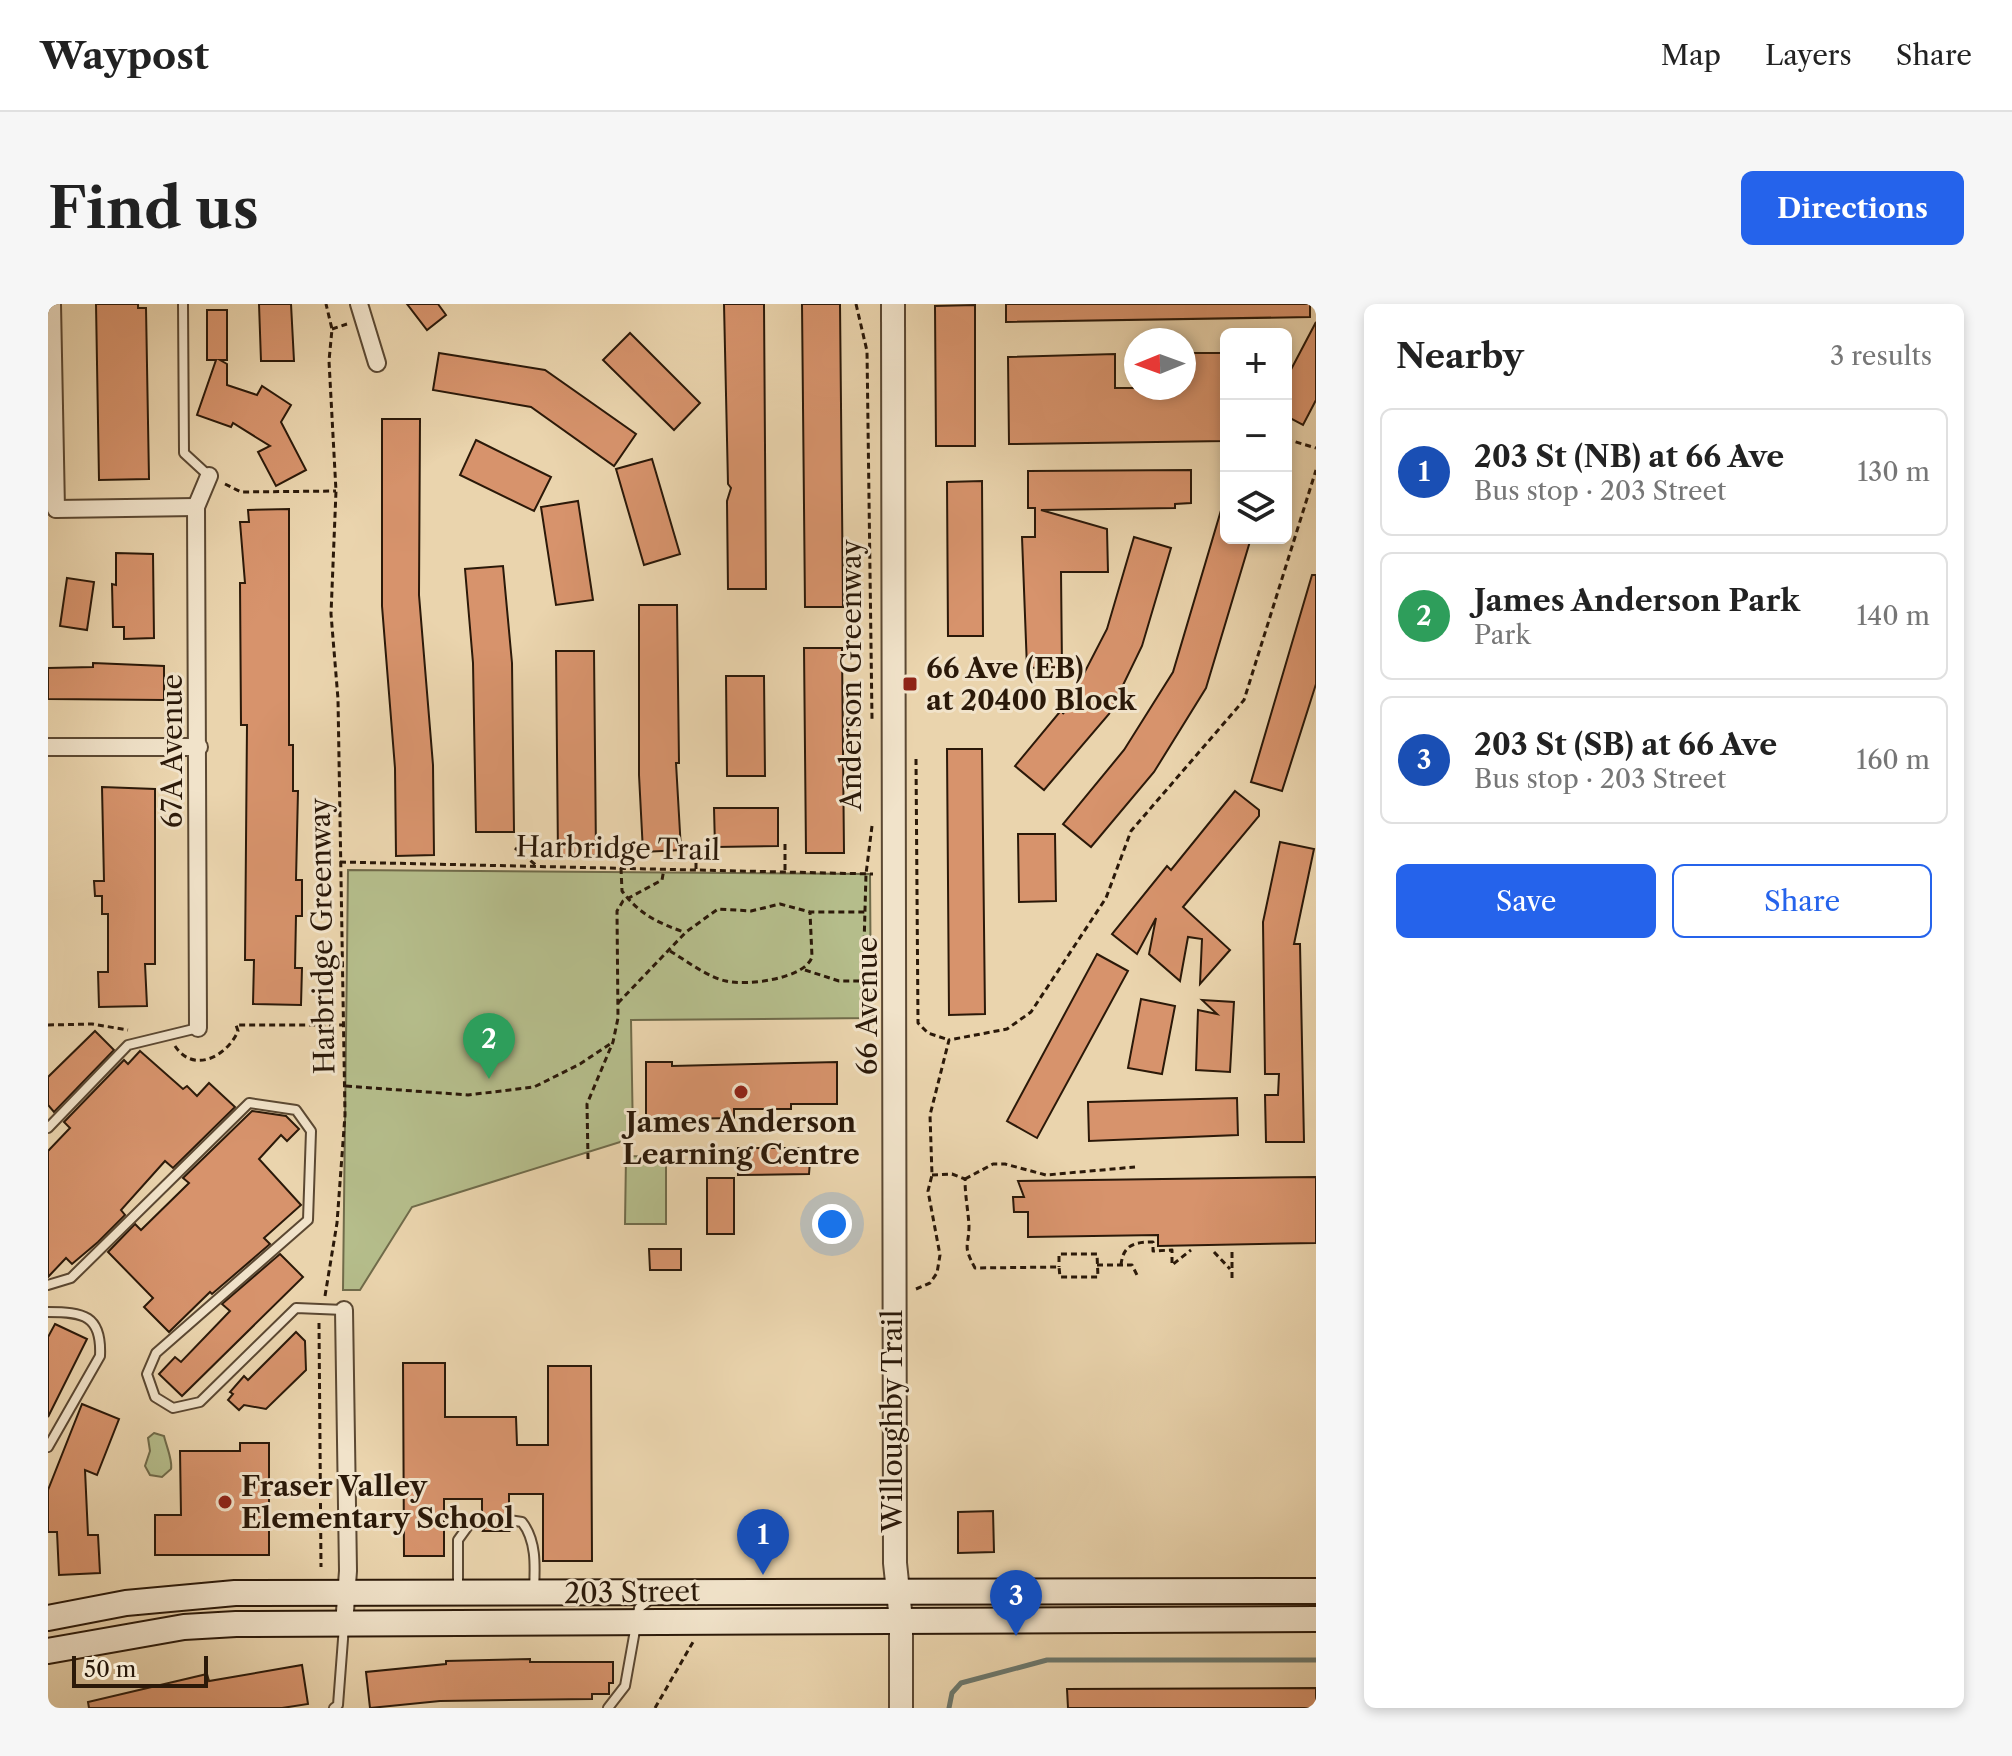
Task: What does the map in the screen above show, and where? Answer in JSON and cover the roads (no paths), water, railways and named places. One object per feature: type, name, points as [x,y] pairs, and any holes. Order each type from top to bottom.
[{"type":"main road","name":"203 Street","points":[[48,1618],[180,1596],[534,1591],[1316,1591]]},
{"type":"main road","name":"203 Street","points":[[48,1651],[184,1627],[236,1624],[1316,1619]]},
{"type":"street","points":[[52,304],[52,512],[196,507]]},
{"type":"street","points":[[359,304],[377,363]]},
{"type":"street","name":"66 Avenue","points":[[893,304],[901,1708]]},
{"type":"street","name":"67A Avenue","points":[[198,1028],[196,507],[209,476]]},
{"type":"street","points":[[48,747],[199,747]]},
{"type":"street","points":[[344,1310],[348,1593],[344,1625]]},
{"type":"lane","points":[[183,304],[184,453],[209,476]]},
{"type":"lane","points":[[48,1128],[128,1045],[198,1028]]},
{"type":"lane","points":[[48,1285],[71,1278],[249,1103],[296,1110],[311,1131],[308,1220],[156,1353],[147,1374],[155,1397],[173,1408],[200,1402],[296,1308],[344,1310]]},
{"type":"lane","points":[[48,1312],[74,1312],[88,1317],[101,1340],[100,1356],[48,1447]]},
{"type":"lane","points":[[458,1592],[458,1540],[471,1522],[482,1520]]},
{"type":"lane","points":[[509,1520],[522,1522],[528,1530],[534,1554],[534,1591]]},
{"type":"lane","points":[[608,1708],[625,1686],[634,1622],[639,1608],[661,1591]]},
{"type":"lane","points":[[337,1707],[344,1625]]},
{"type":"waterway","points":[[949,1708],[952,1693],[961,1683],[1047,1660],[1316,1660]]},
{"type":"place","name":"66 Ave (EB) at 20400 Block","points":[[910,684]]},
{"type":"place","name":"James Anderson Park","points":[[489,1079]]},
{"type":"place","name":"James Anderson Learning Centre","points":[[741,1092]]},
{"type":"place","name":"Fraser Valley Elementary School","points":[[225,1502]]},
{"type":"place","name":"203 St (NB) at 66 Ave","points":[[763,1575]]},
{"type":"place","name":"203 St (SB) at 66 Ave","points":[[1016,1636]]}]
